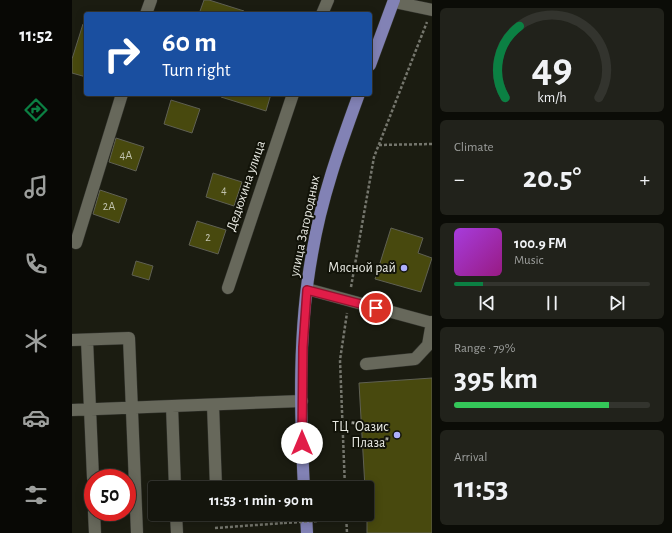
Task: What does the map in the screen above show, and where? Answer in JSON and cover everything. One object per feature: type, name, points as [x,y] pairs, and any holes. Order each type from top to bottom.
[{"type":"main road","points":[[372,60],[394,1]]},
{"type":"main road","name":"улица Загородных","points":[[304,481],[302,401],[303,347],[307,290],[312,254],[328,187],[358,96]]},
{"type":"main road","points":[[306,521],[307,533]]},
{"type":"lane","points":[[147,12],[151,0]]},
{"type":"lane","points":[[323,12],[328,0]]},
{"type":"lane","points":[[394,1],[432,10]]},
{"type":"lane","points":[[76,243],[121,96]]},
{"type":"lane","name":"Дедюхина улица","points":[[228,288],[292,96]]},
{"type":"lane","points":[[307,290],[432,323],[428,345],[415,359],[366,364]]},
{"type":"lane","points":[[72,340],[129,338],[137,533]]},
{"type":"lane","points":[[87,340],[93,469]]},
{"type":"lane","points":[[72,410],[302,401]]},
{"type":"lane","points":[[213,405],[216,481]]},
{"type":"lane","points":[[172,406],[175,481]]},
{"type":"lane","points":[[94,521],[95,533]]},
{"type":"lane","points":[[176,521],[177,533]]},
{"type":"path","points":[[345,481],[340,360],[374,157],[432,10]]},
{"type":"path","points":[[379,145],[432,144]]},
{"type":"path","points":[[215,528],[317,521]]},
{"type":"path","points":[[346,521],[347,533]]},
{"type":"building","points":[[204,0],[209,0],[244,11],[244,12],[200,12]]},
{"type":"building","points":[[84,24],[84,76],[72,73],[72,59]]},
{"type":"building","points":[[221,96],[270,96],[266,111]]},
{"type":"building","points":[[171,100],[200,109],[192,133],[164,124]]},
{"type":"building","points":[[116,138],[144,147],[136,171],[109,162]]},
{"type":"building","points":[[213,173],[242,182],[234,206],[206,197]]},
{"type":"building","points":[[100,190],[127,199],[119,223],[93,214]]},
{"type":"building","points":[[197,221],[226,230],[218,254],[189,245]]},
{"type":"building","name":"Мясной рай","points":[[391,228],[423,238],[418,253],[432,258],[421,292],[375,279]]},
{"type":"building","points":[[136,261],[153,266],[149,280],[132,275]]},
{"type":"building","name":"ТЦ \"Оазис Плаза\"","points":[[432,378],[432,533],[367,533],[367,521],[374,521],[374,481],[365,481],[359,383]]},
{"type":"place","name":"Мясной рай","points":[[404,268]]},
{"type":"place","name":"ТЦ \"Оазис Плаза\"","points":[[397,435]]},
{"type":"route","points":[[302,443],[303,347],[307,290],[376,308]]}]
